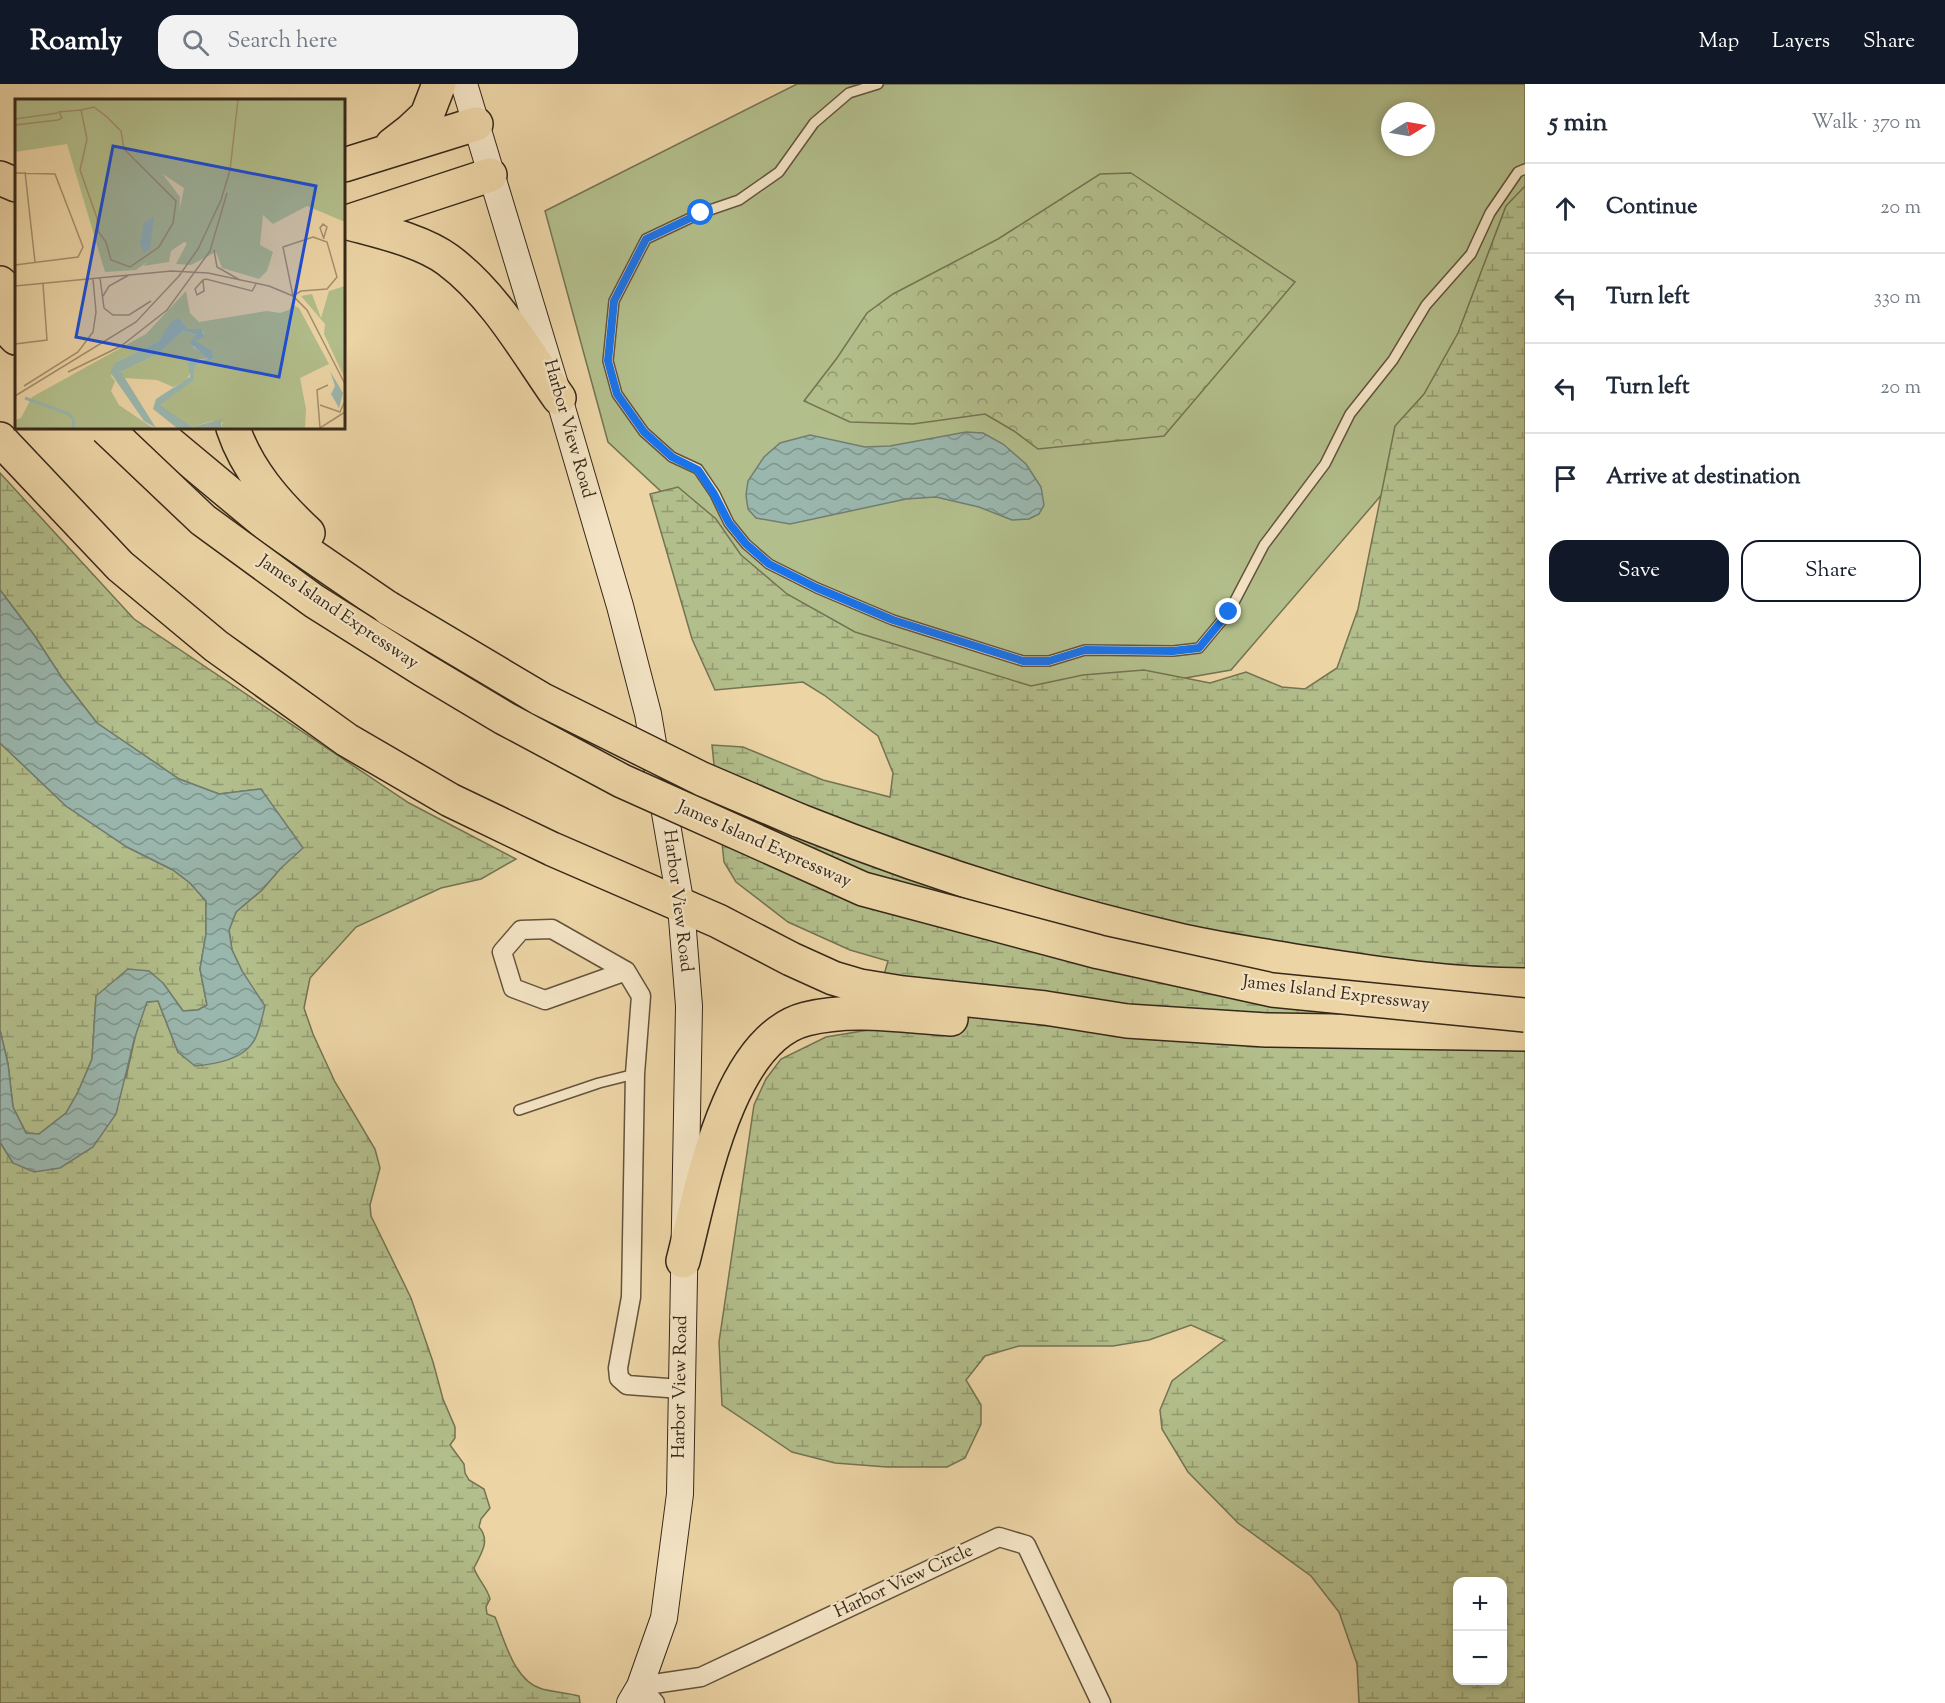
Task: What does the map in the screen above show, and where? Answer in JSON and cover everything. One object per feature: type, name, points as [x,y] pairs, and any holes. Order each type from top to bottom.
[{"type":"highway","points":[[379,154],[427,115],[439,84]]},
{"type":"highway","points":[[345,165],[476,124]]},
{"type":"highway","points":[[345,223],[490,175]]},
{"type":"highway","points":[[0,178],[15,185]]},
{"type":"highway","points":[[345,223],[402,238],[447,259],[488,297],[559,398]]},
{"type":"highway","points":[[0,283],[15,298]]},
{"type":"highway","points":[[0,321],[15,337]]},
{"type":"highway","name":"James Island Expressway","points":[[107,429],[204,520],[314,601],[422,669],[504,718],[622,781],[863,889],[1099,952],[1272,990],[1525,1015]]},
{"type":"highway","name":"James Island Expressway","points":[[152,429],[270,527],[388,608],[541,699],[702,779],[866,848],[956,879],[1185,941],[1326,966],[1491,985],[1525,985]]},
{"type":"highway","points":[[233,429],[247,460],[279,506],[388,608]]},
{"type":"highway","points":[[0,439],[120,566],[216,646],[347,740],[450,800],[552,849],[718,921],[833,978],[853,999]]},
{"type":"highway","points":[[683,1261],[717,1130],[749,1063],[780,1030],[853,999],[903,993],[1045,1008],[1127,1021],[1266,1030],[1525,1034]]},
{"type":"main road","name":"Harbor View Road","points":[[464,84],[620,606],[648,714],[681,906],[689,1006],[680,1494],[664,1618],[642,1697]]},
{"type":"street","points":[[626,971],[545,1000],[513,988],[502,952],[521,930],[552,929],[626,971],[641,996],[635,1074],[631,1297],[618,1368],[619,1378],[627,1384],[681,1389]]},
{"type":"street","name":"Harbor View Circle","points":[[642,1697],[701,1677],[999,1537],[1026,1545],[1101,1703]]},
{"type":"lane","points":[[878,84],[849,93],[814,123],[779,172],[739,200],[701,213],[646,239],[614,301],[608,361],[617,394],[644,432],[672,457],[698,470],[729,523],[746,544],[769,564],[817,588],[893,620],[1023,661],[1049,661],[1085,650],[1173,651],[1199,648],[1229,612],[1264,545],[1325,464],[1350,414],[1393,360],[1426,305],[1471,254],[1490,213],[1518,172],[1525,169]]},
{"type":"lane","points":[[519,1110],[599,1083],[635,1074]]},
{"type":"green space","points":[[797,84],[1525,84],[1525,328],[1231,670],[996,711],[801,622],[608,442],[545,211]]},
{"type":"green space","points":[[1131,173],[1295,282],[1164,436],[1038,449],[985,414],[913,424],[850,422],[804,401],[837,358],[867,313],[893,294],[998,239],[1100,174]]},
{"type":"green space","points":[[1525,186],[1525,1703],[1359,1703],[1357,1664],[1339,1612],[1311,1576],[1238,1523],[1188,1472],[1162,1429],[1160,1410],[1172,1381],[1225,1340],[1191,1325],[1149,1340],[1113,1346],[1019,1346],[985,1356],[966,1380],[981,1405],[981,1424],[965,1458],[947,1467],[887,1467],[835,1463],[792,1452],[722,1405],[719,1342],[754,1105],[766,1079],[781,1059],[826,1037],[868,1030],[888,961],[850,950],[788,922],[736,882],[724,862],[712,745],[743,747],[823,780],[890,797],[893,773],[878,736],[803,682],[715,690],[692,639],[650,494],[678,487],[716,519],[741,555],[787,594],[855,632],[1031,686],[1083,675],[1144,670],[1210,683],[1246,672],[1282,687],[1305,689],[1337,668],[1358,609],[1395,426],[1424,394],[1458,333],[1506,206]]},
{"type":"green space","points":[[0,473],[134,619],[409,803],[516,859],[481,879],[441,888],[356,927],[310,978],[304,1008],[335,1082],[375,1149],[380,1168],[370,1205],[371,1216],[411,1298],[443,1399],[455,1427],[455,1438],[450,1445],[464,1464],[469,1480],[484,1489],[490,1508],[481,1519],[479,1527],[483,1532],[485,1542],[474,1568],[490,1599],[486,1607],[487,1614],[495,1617],[512,1659],[524,1678],[532,1685],[542,1689],[579,1696],[580,1703],[0,1703],[0,1142],[13,1163],[126,1077],[139,1020],[147,1002],[158,1001],[178,1052],[242,971],[232,950],[229,930],[236,912],[262,890],[280,869],[261,789],[219,794],[179,779],[97,723],[62,678],[34,635],[0,590]]},
{"type":"green space","points":[[0,743],[66,806],[127,847],[173,870],[190,883],[206,901],[206,934],[200,969],[207,1005],[198,1010],[183,1011],[163,983],[96,996],[92,1059],[66,1113],[39,1134],[26,1133],[13,1107],[8,1064],[0,1030]]},
{"type":"water","points":[[966,432],[983,433],[1003,444],[1026,464],[1041,487],[1044,505],[1039,514],[1029,519],[1012,520],[979,507],[936,497],[906,499],[790,524],[756,518],[748,509],[746,495],[748,481],[764,457],[780,443],[810,435],[865,447],[890,446]]},
{"type":"water","points":[[0,590],[97,723],[179,779],[219,794],[261,789],[303,848],[262,890],[236,912],[229,930],[232,950],[242,971],[265,1006],[255,1039],[250,1046],[244,1052],[228,1060],[195,1066],[178,1052],[158,1001],[147,1002],[134,1040],[116,1114],[93,1147],[60,1168],[34,1172],[13,1163],[0,1142],[0,1030],[8,1064],[13,1107],[26,1133],[39,1134],[66,1113],[92,1059],[96,996],[128,969],[149,971],[163,983],[183,1011],[198,1010],[207,1005],[200,969],[206,934],[206,901],[190,883],[173,870],[127,847],[66,806],[0,743]]},
{"type":"route","points":[[701,213],[646,239],[614,301],[608,361],[617,394],[644,432],[672,457],[698,470],[729,523],[746,544],[769,564],[817,588],[893,620],[1023,661],[1049,661],[1085,650],[1173,651],[1199,648],[1229,612]]}]
